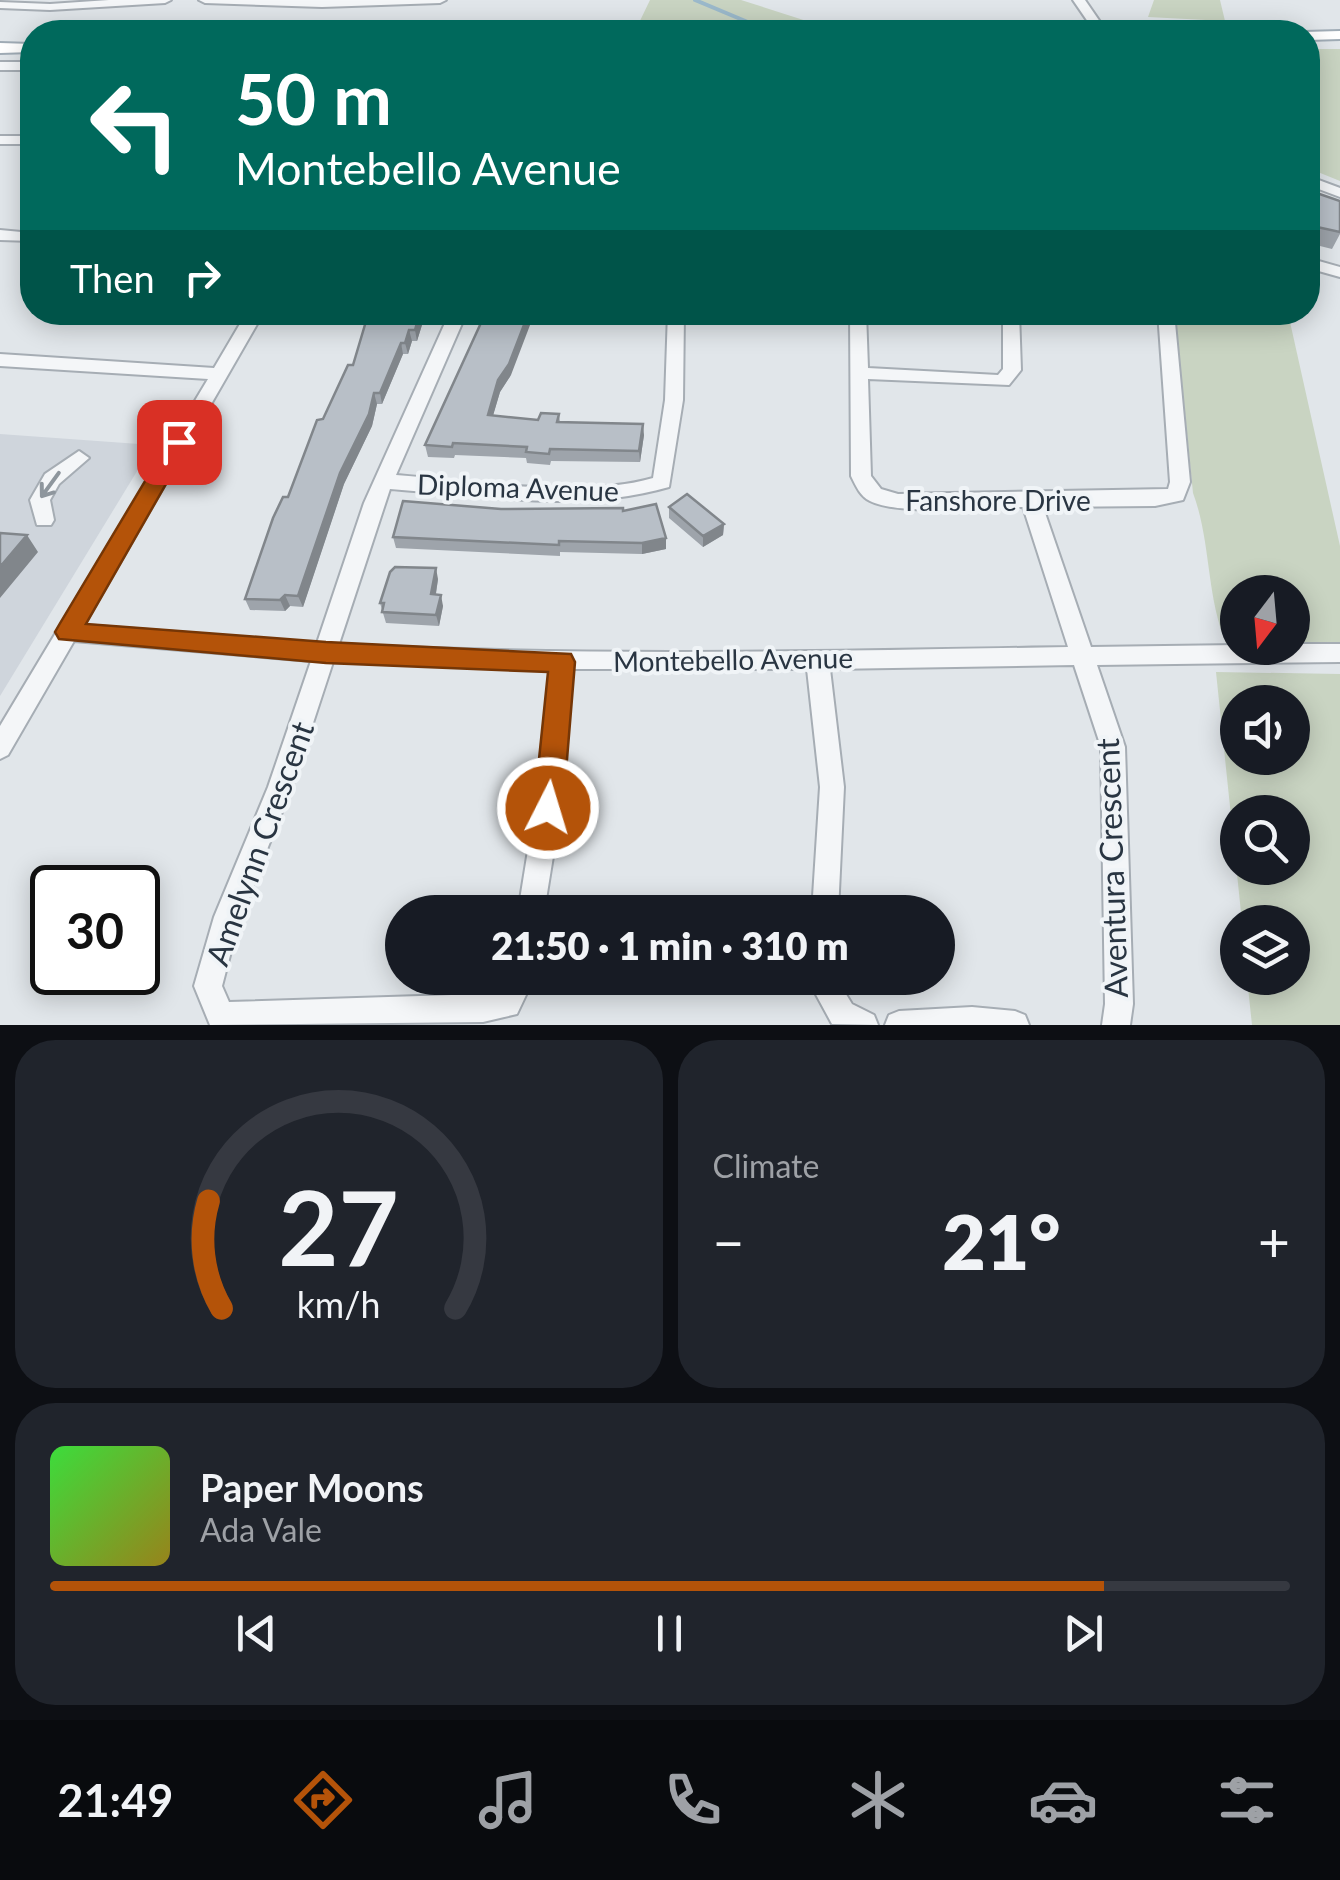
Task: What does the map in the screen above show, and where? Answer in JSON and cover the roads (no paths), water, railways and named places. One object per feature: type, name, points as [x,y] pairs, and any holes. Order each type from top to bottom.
[{"type":"street","points":[[0,5],[50,7],[165,0]]},
{"type":"street","points":[[204,0],[322,4],[440,0]]},
{"type":"street","points":[[0,748],[248,325]]},
{"type":"street","points":[[326,653],[383,482],[453,325]]},
{"type":"street","name":"Diploma Avenue","points":[[383,482],[596,491],[644,490],[662,482],[674,400],[676,325]]},
{"type":"street","name":"Fanshore Drive","points":[[858,325],[860,476],[864,487],[876,496],[898,501],[1176,496],[1180,482],[1167,325]]},
{"type":"street","points":[[858,373],[1003,381],[1012,370],[1012,325]]},
{"type":"street","points":[[0,360],[219,374]]},
{"type":"street","points":[[44,520],[40,500],[52,479],[79,458]]},
{"type":"street","name":"Aventura Crescent","points":[[1031,500],[1112,747],[1119,1004],[1116,1025]]},
{"type":"street","name":"Montebello Avenue","points":[[68,632],[326,653],[562,662],[1340,653]]},
{"type":"street","name":"Amelynn Crescent","points":[[326,653],[280,787],[227,917],[208,986],[221,1017],[483,1008],[507,1004],[512,995]]},
{"type":"street","points":[[816,658],[832,787],[826,895]]},
{"type":"street","points":[[535,895],[548,808],[562,662]]},
{"type":"street","points":[[831,995],[842,1014],[864,1025]]},
{"type":"street","points":[[899,1025],[1015,1025]]},
{"type":"waterway","points":[[695,0],[743,20]]}]
